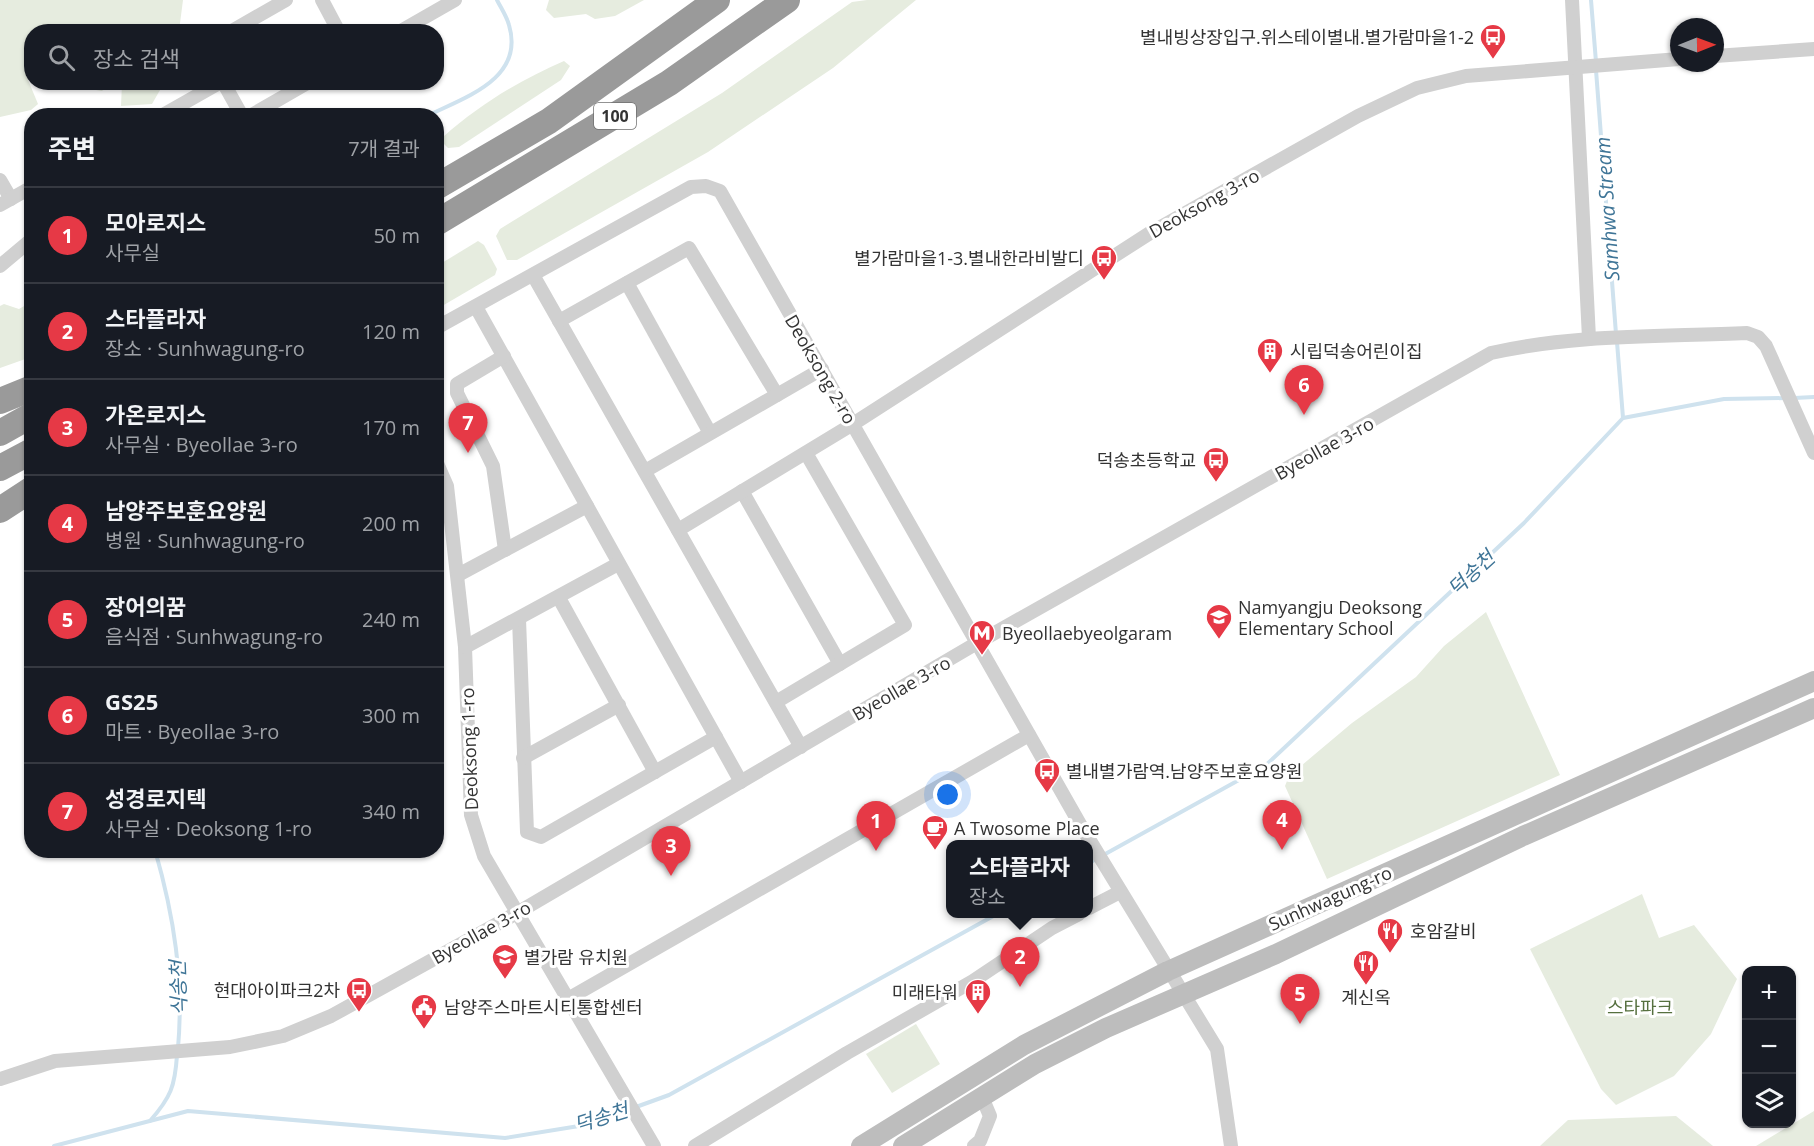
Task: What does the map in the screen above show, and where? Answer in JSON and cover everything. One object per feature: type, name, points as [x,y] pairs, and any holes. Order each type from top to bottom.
[{"type":"highway","name":"100","points":[[444,182],[549,121],[717,0]]},
{"type":"highway","name":"100","points":[[444,218],[669,83],[787,0]]},
{"type":"highway","points":[[0,400],[24,391]]},
{"type":"highway","points":[[0,433],[24,420]]},
{"type":"highway","points":[[0,468],[24,455]]},
{"type":"highway","points":[[0,510],[24,494]]},
{"type":"street","points":[[244,24],[286,0]]},
{"type":"street","points":[[322,0],[335,24]]},
{"type":"street","points":[[413,24],[455,0]]},
{"type":"street","points":[[1572,0],[1582,67],[1589,338]]},
{"type":"street","points":[[1724,55],[1814,49]]},
{"type":"street","name":"Deoksong 3-ro","points":[[678,530],[853,424],[1150,233],[1358,116],[1417,88],[1466,76],[1670,60]]},
{"type":"street","points":[[175,108],[208,90]]},
{"type":"street","points":[[227,90],[237,108]]},
{"type":"street","points":[[264,108],[295,90]]},
{"type":"street","points":[[0,180],[5,202],[24,192]]},
{"type":"street","name":"Deoksong 2-ro","points":[[444,324],[691,187],[706,186],[720,191],[1089,840]]},
{"type":"street","points":[[0,267],[24,246]]},
{"type":"street","points":[[559,321],[689,248],[777,395]]},
{"type":"street","points":[[533,275],[801,747]]},
{"type":"street","points":[[627,283],[710,433]]},
{"type":"street","points":[[476,307],[741,782]]},
{"type":"street","name":"Byeollae 3-ro","points":[[0,1079],[55,1061],[230,1047],[283,1036],[331,1016],[517,913],[977,644],[1491,353],[1534,344],[1589,338],[1747,333],[1758,337],[1766,346],[1814,453]]},
{"type":"street","points":[[504,356],[458,384],[457,393],[494,466],[505,550]]},
{"type":"street","points":[[645,471],[822,369]]},
{"type":"street","points":[[776,702],[905,625],[806,453]]},
{"type":"street","name":"Deoksong 1-ro","points":[[444,479],[447,486],[459,575],[465,647],[471,815],[484,856],[566,1000],[614,1075],[654,1146]]},
{"type":"street","points":[[742,491],[840,664]]},
{"type":"street","points":[[459,575],[587,506]]},
{"type":"street","points":[[465,647],[618,564]]},
{"type":"street","points":[[559,597],[655,772]]},
{"type":"street","points":[[519,619],[522,758],[527,832],[541,837],[716,737]]},
{"type":"street","name":"Sunhwagung-ro","points":[[861,1146],[1024,1045],[1168,971],[1814,681]]},
{"type":"street","points":[[522,758],[619,705]]},
{"type":"street","name":"Sunhwagung-ro","points":[[903,1146],[1035,1064],[1096,1033],[1183,996],[1523,836],[1814,708]]},
{"type":"street","points":[[566,1000],[1029,735]]},
{"type":"street","name":"Deoksong 2-ro","points":[[1093,846],[1120,892]]},
{"type":"street","points":[[1093,906],[1120,892],[1217,1049],[1231,1146]]},
{"type":"street","points":[[695,1146],[847,1053],[973,981],[1052,928],[1071,918]]},
{"type":"street","points":[[974,1146],[980,1141],[990,1116],[982,1097]]},
{"type":"green space","points":[[0,0],[183,0],[180,24],[24,24],[24,90],[32,90],[38,104],[33,108],[24,108],[24,112],[0,117]]},
{"type":"green space","points":[[549,0],[644,0],[615,16],[595,19],[586,14],[554,18],[546,10]]},
{"type":"green space","points":[[916,0],[833,68],[708,152],[517,260],[507,260],[496,236],[500,229],[722,93],[852,2]]},
{"type":"green space","points":[[564,61],[570,66],[561,80],[459,147],[448,148],[444,144],[444,136],[457,125],[532,76]]},
{"type":"green space","points":[[122,90],[160,90],[152,104],[121,106]]},
{"type":"green space","points":[[478,241],[484,245],[497,269],[495,275],[444,305],[444,262]]},
{"type":"green space","points":[[4,304],[19,309],[24,306],[24,359],[0,368],[0,306]]},
{"type":"green space","points":[[1486,612],[1560,775],[1327,879],[1285,786],[1289,776],[1352,723],[1416,677],[1444,646]]},
{"type":"green space","name":"스타파크","points":[[1642,894],[1659,938],[1694,925],[1737,979],[1711,1034],[1674,1076],[1616,1105],[1601,1089],[1530,949]]},
{"type":"green space","points":[[916,1024],[940,1064],[892,1093],[866,1054]]},
{"type":"green space","points":[[1814,1111],[1814,1146],[1756,1146],[1786,1128],[1796,1128],[1796,1122]]},
{"type":"green space","points":[[1676,1116],[1713,1146],[1540,1146],[1568,1120]]},
{"type":"waterway","name":"식송천","points":[[444,108],[488,84],[500,73],[508,59],[512,44],[509,25],[497,0]]},
{"type":"waterway","name":"Samhwa Stream","points":[[1591,0],[1596,62]]},
{"type":"waterway","name":"Samhwa Stream","points":[[1596,70],[1616,334]]},
{"type":"waterway","name":"Samhwa Stream","points":[[1617,342],[1623,418]]},
{"type":"waterway","name":"덕송천","points":[[1794,398],[1814,397]]},
{"type":"waterway","name":"덕송천","points":[[1093,861],[1266,765],[1524,523],[1623,418],[1724,399],[1786,398]]},
{"type":"waterway","name":"식송천","points":[[157,858],[176,948],[180,998],[178,1048]]},
{"type":"waterway","name":"덕송천","points":[[636,1107],[669,1095],[990,918]]},
{"type":"waterway","name":"식송천","points":[[150,1121],[171,1091],[177,1055]]},
{"type":"waterway","name":"덕송천","points":[[54,1146],[188,1111],[505,1138],[579,1126],[629,1109]]},
{"type":"place","name":"별내빙상장입구.위스테이별내.별가람마을1-2","points":[[1493,60]]},
{"type":"place","name":"별가람마을1-3.별내한라비발디","points":[[1104,281]]},
{"type":"place","name":"시립덕송어린이집","points":[[1270,374]]},
{"type":"place","name":"GS25","points":[[1304,415]]},
{"type":"place","name":"성경로지텍","points":[[468,453]]},
{"type":"place","name":"덕송초등학교","points":[[1216,483]]},
{"type":"place","name":"Namyangju Deoksong Elementary School","points":[[1219,640]]},
{"type":"place","name":"Byeollaebyeolgaram","points":[[982,656]]},
{"type":"place","name":"별내별가람역.남양주보훈요양원","points":[[1047,794]]},
{"type":"place","name":"남양주보훈요양원","points":[[1282,850]]},
{"type":"place","name":"모아로지스","points":[[876,851]]},
{"type":"place","name":"A Twosome Place","points":[[935,851]]},
{"type":"place","name":"가온로지스","points":[[671,876]]},
{"type":"place","name":"호암갈비","points":[[1390,954]]},
{"type":"place","name":"별가람 유치원","points":[[505,980]]},
{"type":"place","name":"계신옥","points":[[1366,986]]},
{"type":"place","name":"스타플라자","points":[[1020,987]]},
{"type":"place","name":"현대아이파크2차","points":[[359,1013]]},
{"type":"place","name":"미래타워","points":[[978,1015]]},
{"type":"place","name":"장어의꿈","points":[[1300,1024]]},
{"type":"place","name":"남양주스마트시티통합센터","points":[[424,1030]]}]
